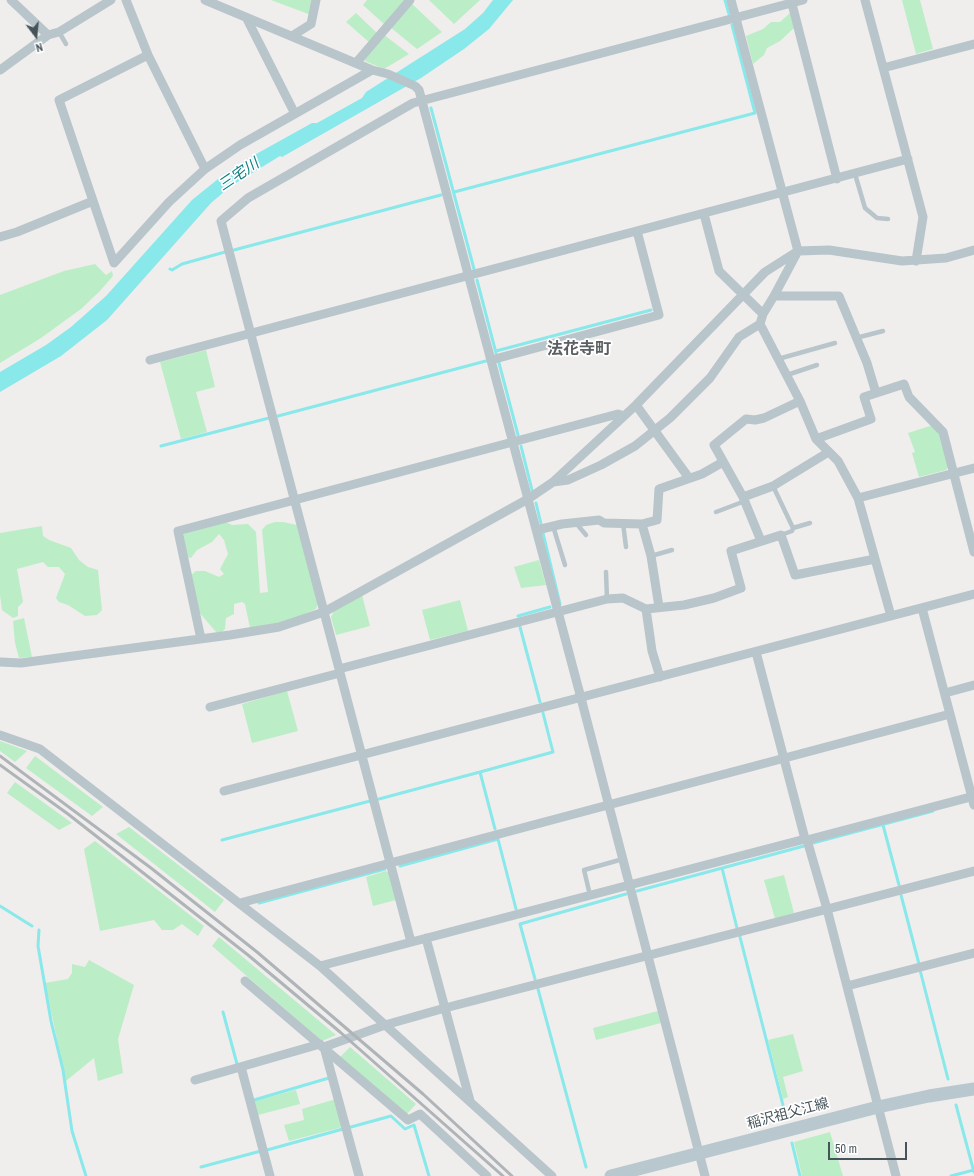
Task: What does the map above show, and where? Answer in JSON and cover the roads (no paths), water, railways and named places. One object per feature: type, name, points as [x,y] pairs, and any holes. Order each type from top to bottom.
[{"type":"main road","name":"稲沢祖父江線","points":[[611,1176],[878,1107],[929,1096],[974,1089]]},
{"type":"street","points":[[11,0],[48,35]]},
{"type":"street","points":[[0,70],[48,35],[59,32],[111,0]]},
{"type":"street","points":[[126,0],[148,55],[205,169]]},
{"type":"street","points":[[205,0],[372,70],[388,74],[415,86],[419,90],[537,530],[705,1176]]},
{"type":"street","points":[[292,36],[311,24],[316,0]]},
{"type":"street","points":[[356,63],[410,0]]},
{"type":"street","points":[[553,482],[568,480],[600,465],[635,446],[655,430],[710,378],[740,337],[760,324],[763,314],[798,251],[731,0]]},
{"type":"street","points":[[411,942],[221,221],[255,194],[413,103],[803,0]]},
{"type":"street","points":[[865,0],[922,217],[916,261]]},
{"type":"street","points":[[791,2],[837,179]]},
{"type":"street","points":[[246,17],[295,114]]},
{"type":"street","points":[[883,68],[974,44]]},
{"type":"street","points":[[148,55],[59,100],[114,262],[169,202],[205,169],[240,145],[372,70]]},
{"type":"street","points":[[150,360],[908,159]]},
{"type":"street","points":[[0,237],[17,232],[94,201]]},
{"type":"street","points":[[704,214],[719,271],[763,314]]},
{"type":"street","points":[[491,360],[659,315],[637,232]]},
{"type":"street","points":[[0,662],[22,663],[279,627],[324,612],[528,499],[553,482],[636,405],[765,272],[798,251],[829,250],[902,261],[916,261],[946,258],[974,250]]},
{"type":"street","points":[[774,296],[839,296],[867,363],[876,393]]},
{"type":"street","points":[[760,324],[800,401],[816,439],[827,453],[838,462],[858,498],[891,616]]},
{"type":"street","points":[[816,439],[870,419],[864,397],[904,384],[909,397],[944,432],[974,552]]},
{"type":"street","points":[[761,541],[744,499],[714,445],[746,420],[764,418],[800,401]]},
{"type":"street","points":[[636,405],[689,478]]},
{"type":"street","points":[[201,639],[178,531],[618,414],[624,416]]},
{"type":"street","points":[[744,499],[773,486],[827,453]]},
{"type":"street","points":[[537,530],[575,522],[599,520],[604,523],[642,524],[657,520],[659,489],[702,474],[723,462]]},
{"type":"street","points":[[858,498],[974,468]]},
{"type":"street","points":[[642,524],[651,556],[659,607]]},
{"type":"street","points":[[210,707],[558,611],[607,599],[623,598],[646,609],[684,605],[714,598],[741,588],[731,551],[781,535],[795,575],[875,558]]},
{"type":"street","points":[[224,792],[974,594]]},
{"type":"street","points":[[320,966],[806,839],[973,799],[922,608]]},
{"type":"street","points":[[646,609],[652,651],[660,677]]},
{"type":"street","points":[[756,652],[806,839],[827,909],[896,1176]]},
{"type":"street","points":[[945,693],[974,685]]},
{"type":"street","points":[[240,903],[950,714]]},
{"type":"street","points":[[0,735],[40,750],[320,966],[552,1176]]},
{"type":"street","points":[[195,1080],[322,1046],[385,1025],[445,1008],[974,871]]},
{"type":"street","points":[[426,938],[470,1101]]},
{"type":"street","points":[[847,986],[974,953]]},
{"type":"street","points":[[245,981],[408,1120],[420,1114],[487,1176]]},
{"type":"street","points":[[322,1046],[359,1176]]},
{"type":"street","points":[[241,1067],[270,1176]]},
{"type":"lane","points":[[59,32],[66,44]]},
{"type":"lane","points":[[855,174],[865,208],[877,218],[888,219]]},
{"type":"lane","points":[[856,338],[883,331]]},
{"type":"lane","points":[[778,359],[835,343]]},
{"type":"lane","points":[[787,375],[817,365]]},
{"type":"lane","points":[[773,486],[793,528]]},
{"type":"lane","points":[[716,512],[744,499]]},
{"type":"lane","points":[[575,522],[586,535]]},
{"type":"lane","points":[[781,535],[792,531],[793,528],[810,523]]},
{"type":"lane","points":[[623,524],[626,547]]},
{"type":"lane","points":[[553,526],[565,565]]},
{"type":"lane","points":[[651,556],[672,550]]},
{"type":"lane","points":[[606,572],[607,599]]},
{"type":"lane","points":[[590,895],[584,870],[623,859]]},
{"type":"water","name":"三宅川","points":[[493,0],[513,0],[489,29],[464,49],[421,78],[282,157],[280,156],[231,186],[211,203],[107,320],[61,356],[0,392],[0,372],[46,345],[71,327],[106,296],[192,200],[223,175],[249,158],[312,123],[317,123],[362,98],[366,92],[465,29],[483,13]]},
{"type":"waterway","points":[[725,0],[729,14]]},
{"type":"waterway","points":[[454,192],[755,113],[732,25]]},
{"type":"waterway","points":[[431,108],[474,269]]},
{"type":"waterway","points":[[234,250],[441,195]]},
{"type":"waterway","points":[[170,269],[172,270],[182,264],[225,252]]},
{"type":"waterway","points":[[477,280],[496,353]]},
{"type":"waterway","points":[[496,351],[651,310]]},
{"type":"waterway","points":[[278,416],[486,361]]},
{"type":"waterway","points":[[499,363],[518,435]]},
{"type":"waterway","points":[[161,446],[269,418]]},
{"type":"waterway","points":[[521,446],[532,490]]},
{"type":"waterway","points":[[536,503],[541,524]]},
{"type":"waterway","points":[[543,533],[560,604]]},
{"type":"waterway","points":[[518,616],[550,607]]},
{"type":"waterway","points":[[520,627],[540,702]]},
{"type":"waterway","points":[[495,829],[480,772],[553,752],[543,713]]},
{"type":"waterway","points":[[379,799],[480,772]]},
{"type":"waterway","points":[[222,840],[370,801]]},
{"type":"waterway","points":[[813,843],[933,811]]},
{"type":"waterway","points":[[883,825],[899,885]]},
{"type":"waterway","points":[[400,866],[498,839],[516,909]]},
{"type":"waterway","points":[[637,891],[804,846]]},
{"type":"waterway","points":[[722,868],[737,928]]},
{"type":"waterway","points":[[259,903],[385,869]]},
{"type":"waterway","points":[[535,979],[520,924],[626,894]]},
{"type":"waterway","points":[[901,895],[919,964]]},
{"type":"waterway","points":[[0,906],[32,926]]},
{"type":"waterway","points":[[39,930],[38,946],[51,1021],[63,1070],[72,1131],[86,1176]]},
{"type":"waterway","points":[[740,937],[786,1117]]},
{"type":"waterway","points":[[920,970],[948,1079]]},
{"type":"waterway","points":[[538,989],[586,1167]]},
{"type":"waterway","points":[[223,1012],[237,1064]]},
{"type":"waterway","points":[[254,1100],[329,1078]]},
{"type":"waterway","points":[[956,1105],[974,1172]]},
{"type":"waterway","points":[[351,1127],[391,1116],[405,1129],[414,1125],[429,1176]]},
{"type":"waterway","points":[[267,1150],[343,1129]]},
{"type":"waterway","points":[[792,1143],[800,1176]]},
{"type":"waterway","points":[[201,1167],[261,1151]]},
{"type":"waterway","points":[[951,1176],[974,1170]]},
{"type":"railway","points":[[0,756],[151,868],[257,952],[423,1094],[512,1176]]},
{"type":"railway","points":[[0,765],[68,814],[248,955],[340,1032],[503,1176]]},
{"type":"district","name":"法花寺町","points":[[579,350]]}]
